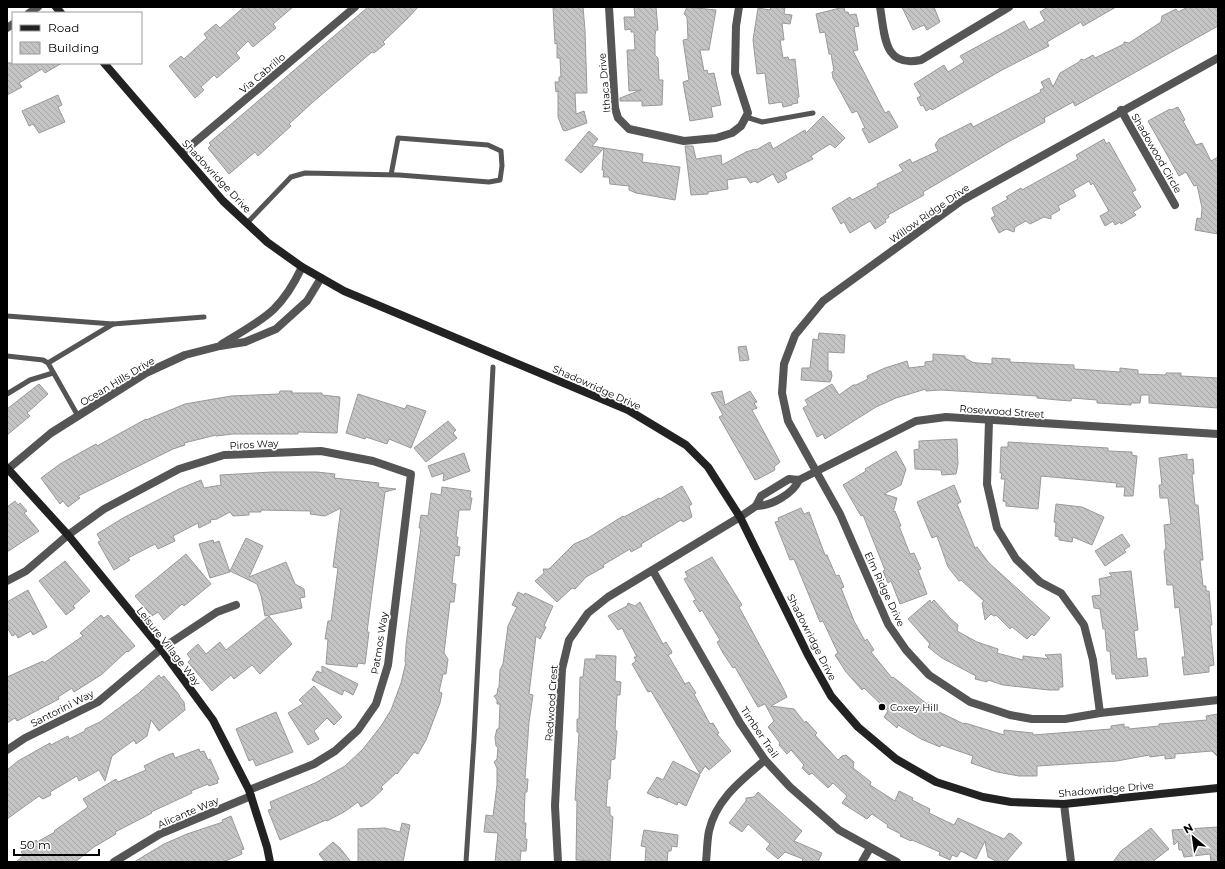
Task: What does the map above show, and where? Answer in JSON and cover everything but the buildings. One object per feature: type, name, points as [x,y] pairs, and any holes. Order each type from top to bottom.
[{"type":"street","name":"Via Cabrillo","points":[[182,154],[355,7]]},
{"type":"street","name":"Ithaca Drive","points":[[609,7],[615,108],[618,118],[629,129],[684,141],[716,138],[732,134],[741,126],[746,117]]},
{"type":"street","points":[[739,7],[736,26],[736,73],[748,113],[746,117]]},
{"type":"street","points":[[880,7],[887,46],[892,55],[901,61],[909,62],[921,60],[1009,7]]},
{"type":"street","name":"Willow Ridge Drive","points":[[816,471],[788,421],[782,393],[784,364],[795,335],[823,301],[960,201],[1121,110],[1218,58]]},
{"type":"street","name":"Shadowridge Drive","points":[[105,64],[224,201],[267,242],[302,267],[344,291],[628,410],[686,445],[708,467],[740,517],[808,655],[831,696],[858,727],[896,759],[936,782],[983,797],[1011,802],[1064,804],[1218,788]]},
{"type":"street","name":"Shadowood Circle","points":[[1121,110],[1176,205]]},
{"type":"street","points":[[220,346],[275,311],[291,291],[302,267]]},
{"type":"street","name":"Ocean Hills Drive","points":[[8,469],[51,433],[146,373],[185,355],[220,346],[245,342],[276,329],[307,301],[321,278]]},
{"type":"street","points":[[265,318],[276,329]]},
{"type":"street","name":"Rosewood Street","points":[[740,517],[756,506],[765,506],[788,493],[795,488],[799,480],[916,422],[946,417],[989,421],[1218,434]]},
{"type":"street","points":[[989,421],[987,484],[997,528],[1016,559],[1040,582],[1061,593],[1084,625],[1093,660],[1100,713]]},
{"type":"street","name":"Piros Way","points":[[7,581],[26,571],[68,535],[104,509],[179,469],[224,455],[321,451],[373,461],[411,474]]},
{"type":"street","name":"Leisure Village Way","points":[[8,469],[68,535],[160,649],[212,720],[250,793],[267,846],[270,862]]},
{"type":"street","name":"Elm Ridge Drive","points":[[816,471],[840,514],[888,624],[906,650],[929,675],[970,702],[1010,715],[1032,719],[1065,719],[1100,713],[1218,700]]},
{"type":"street","name":"Patmos Way","points":[[250,793],[314,764],[335,751],[358,730],[376,704],[388,665],[411,474]]},
{"type":"street","name":"Redwood Crest","points":[[558,862],[555,806],[562,669],[569,640],[588,613],[608,597],[740,517]]},
{"type":"street","name":"Timber Trail","points":[[653,571],[740,723],[765,760],[790,787],[839,830],[897,862]]},
{"type":"street","name":"Santorini Way","points":[[7,750],[25,738],[98,702],[160,649],[217,612],[236,605]]},
{"type":"street","points":[[706,862],[709,831],[717,810],[729,792],[765,760]]},
{"type":"street","name":"Alicante Way","points":[[114,862],[160,834],[250,793]]},
{"type":"street","points":[[1064,804],[1070,862]]},
{"type":"street","points":[[862,862],[870,848]]},
{"type":"lane","points":[[746,117],[762,122],[813,113]]},
{"type":"lane","points":[[247,223],[291,177],[305,173],[391,175],[489,182],[500,180],[502,166],[501,151],[488,145],[398,138],[391,175]]},
{"type":"lane","points":[[7,316],[113,324],[204,317]]},
{"type":"lane","points":[[48,363],[113,324]]},
{"type":"lane","points":[[7,356],[43,360],[48,363],[78,416]]},
{"type":"lane","points":[[466,862],[474,739],[493,366]]},
{"type":"lane","points":[[7,394],[34,378],[53,373]]},
{"type":"place","name":"Coxey Hill","points":[[882,707]]}]
